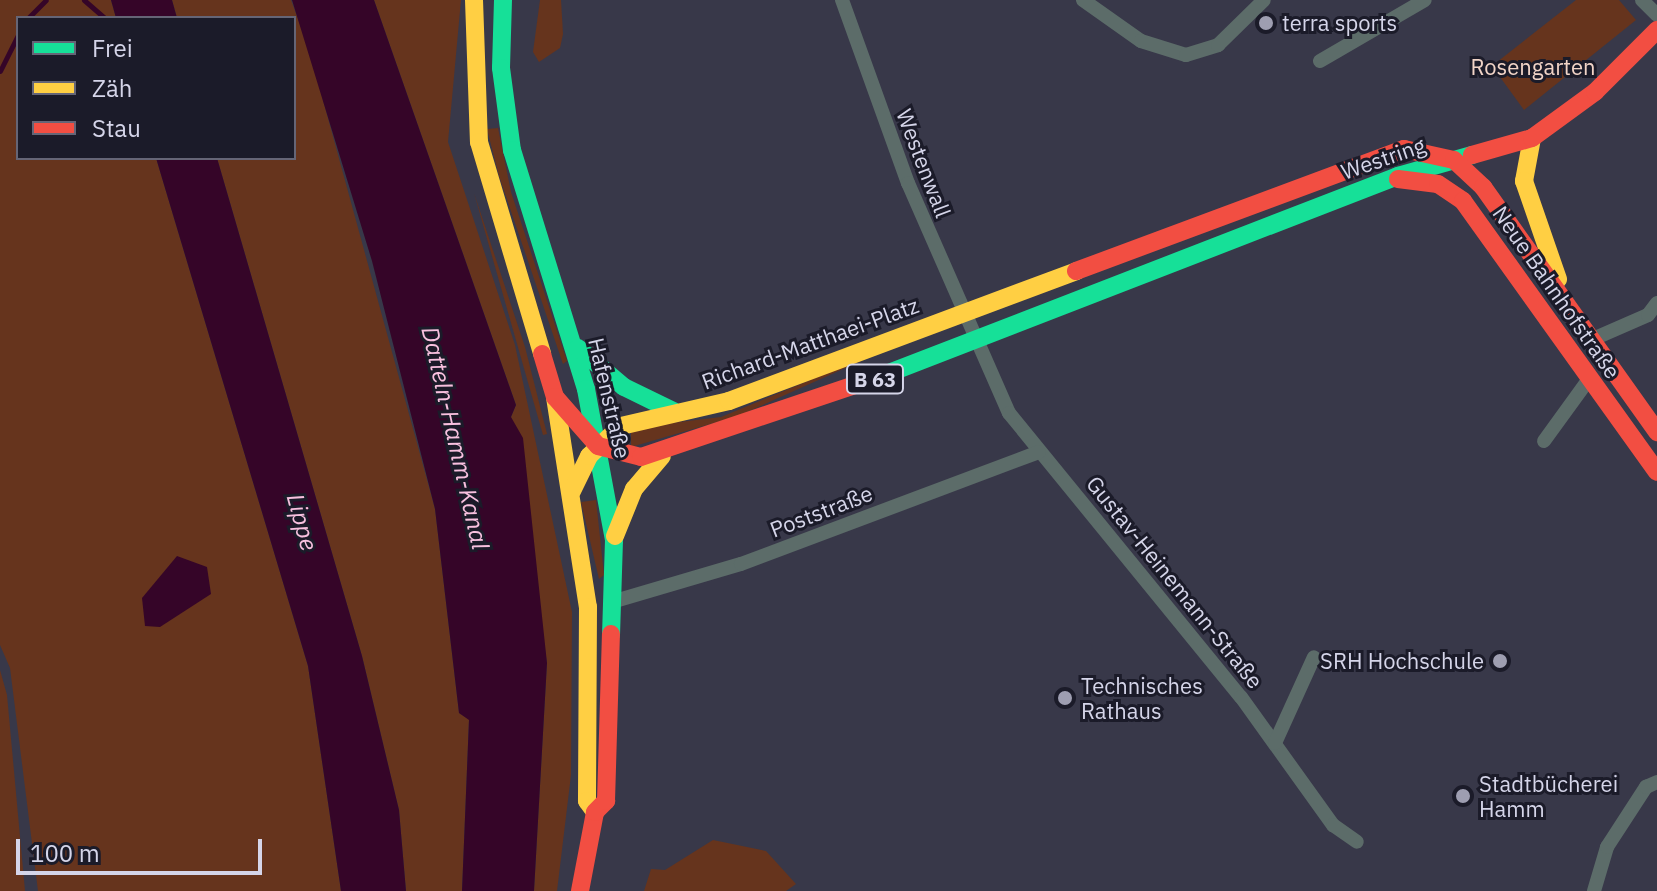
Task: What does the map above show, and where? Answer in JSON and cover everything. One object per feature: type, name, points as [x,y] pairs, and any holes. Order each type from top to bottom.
[{"type":"main road","name":"Hafenstraße","points":[[474,0],[479,142],[555,397],[572,491],[590,645],[587,801],[595,812]]},
{"type":"main road","name":"Hafenstraße","points":[[503,0],[501,68],[512,150],[574,343],[598,446],[614,540],[615,601],[606,801],[595,812],[580,891]]},
{"type":"main road","name":"B 63","points":[[1454,160],[1532,138],[1595,92],[1657,30]]},
{"type":"main road","points":[[1532,138],[1524,181],[1568,305]]},
{"type":"main road","name":"Westring","points":[[962,315],[1386,153],[1418,149],[1454,160]]},
{"type":"main road","name":"Westring","points":[[973,338],[1393,179],[1454,160]]},
{"type":"main road","name":"Neue Bahnhofstraße","points":[[1454,160],[1483,187],[1657,432]]},
{"type":"main road","name":"Neue Bahnhofstraße","points":[[1393,179],[1438,184],[1463,201],[1657,472]]},
{"type":"main road","name":"Richard-Matthaei-Platz","points":[[598,446],[621,426],[673,411],[729,401],[962,315]]},
{"type":"main road","name":"B 63","points":[[598,446],[624,456],[662,456],[973,338]]},
{"type":"main road","points":[[574,343],[596,367],[673,411]]},
{"type":"main road","points":[[555,397],[598,446],[572,491]]},
{"type":"main road","points":[[614,540],[634,489],[662,456]]},
{"type":"street","name":"Westenwall","points":[[842,0],[973,338]]},
{"type":"street","points":[[1083,0],[1150,46],[1194,55],[1218,45],[1264,0]]},
{"type":"street","points":[[1320,61],[1425,0]]},
{"type":"street","points":[[1642,0],[1657,15]]},
{"type":"street","points":[[1593,339],[1648,315],[1657,303]]},
{"type":"street","name":"Gustav-Heinemann-Straße","points":[[973,338],[1009,413],[1275,743],[1339,832],[1357,842]]},
{"type":"street","points":[[1544,441],[1589,379]]},
{"type":"street","name":"Poststraße","points":[[615,601],[741,564],[1039,452]]},
{"type":"street","points":[[1275,743],[1314,657]]},
{"type":"street","points":[[1594,891],[1607,847],[1646,787],[1657,782]]},
{"type":"green space","points":[[0,0],[111,0],[115,16],[16,16],[16,160],[157,160],[308,666],[341,891],[38,891],[10,668],[0,645]]},
{"type":"green space","points":[[172,0],[291,0],[309,49],[435,509],[459,713],[469,719],[462,891],[406,891],[399,810],[362,656],[218,160],[296,160],[296,16],[176,16]]},
{"type":"green space","points":[[374,0],[461,0],[448,142],[515,345],[572,612],[571,775],[557,891],[534,891],[547,663],[511,417],[516,405]]},
{"type":"green space","points":[[540,0],[561,0],[563,34],[560,48],[539,62],[533,52]]},
{"type":"green space","name":"Rosengarten","points":[[1576,0],[1619,0],[1636,20],[1524,110],[1492,66]]},
{"type":"green space","points":[[498,128],[511,192],[567,361],[563,364],[499,176],[487,129]]},
{"type":"green space","points":[[474,193],[525,347],[547,434],[543,435]]},
{"type":"green space","points":[[917,336],[738,416],[631,447],[631,430],[638,427],[721,417]]},
{"type":"green space","points":[[596,500],[604,575],[599,579],[581,502]]},
{"type":"green space","points":[[0,670],[7,695],[25,891],[0,891]]},
{"type":"green space","points":[[713,840],[766,851],[796,884],[786,891],[644,891],[651,869],[665,870]]},
{"type":"water","points":[[111,0],[172,0],[176,16],[115,16]]},
{"type":"water","name":"Datteln-Hamm-Kanal","points":[[292,0],[374,0],[516,405],[511,417],[523,438],[547,663],[534,891],[462,891],[469,720],[459,713],[435,509],[372,261]]},
{"type":"water","name":"Lippe","points":[[157,160],[218,160],[362,656],[399,810],[406,891],[341,891],[308,666]]},
{"type":"water","points":[[177,556],[207,567],[211,594],[160,627],[145,626],[142,598]]},
{"type":"waterway","points":[[30,16],[46,0]]},
{"type":"waterway","points":[[84,0],[103,16]]},
{"type":"waterway","points":[[0,71],[16,39]]},
{"type":"traffic: fast","points":[[503,0],[501,68],[512,150],[586,389],[614,540],[611,634]]},
{"type":"traffic: fast","points":[[876,378],[1398,176],[1472,155]]},
{"type":"traffic: fast","points":[[578,348],[624,387],[673,411]]},
{"type":"traffic: slow","points":[[474,0],[479,142],[542,354]]},
{"type":"traffic: slow","points":[[1532,138],[1524,181],[1558,279]]},
{"type":"traffic: slow","points":[[572,491],[589,456],[621,426],[729,401],[1076,271]]},
{"type":"traffic: slow","points":[[555,397],[588,607],[587,801],[595,812]]},
{"type":"traffic: slow","points":[[615,536],[634,489],[662,456]]},
{"type":"traffic: jam","points":[[1472,155],[1532,138],[1595,92],[1657,30]]},
{"type":"traffic: jam","points":[[1076,271],[1404,149],[1454,160],[1483,187],[1657,432]]},
{"type":"traffic: jam","points":[[1398,179],[1438,184],[1463,201],[1657,472]]},
{"type":"traffic: jam","points":[[542,354],[555,397],[598,446],[641,457],[876,378]]},
{"type":"traffic: jam","points":[[580,891],[595,812],[606,801],[611,634]]},
{"type":"place","name":"terra sports","points":[[1266,23]]},
{"type":"place","name":"SRH Hochschule","points":[[1500,661]]},
{"type":"place","name":"Technisches Rathaus","points":[[1065,698]]},
{"type":"place","name":"Stadtbücherei Hamm","points":[[1463,796]]}]
